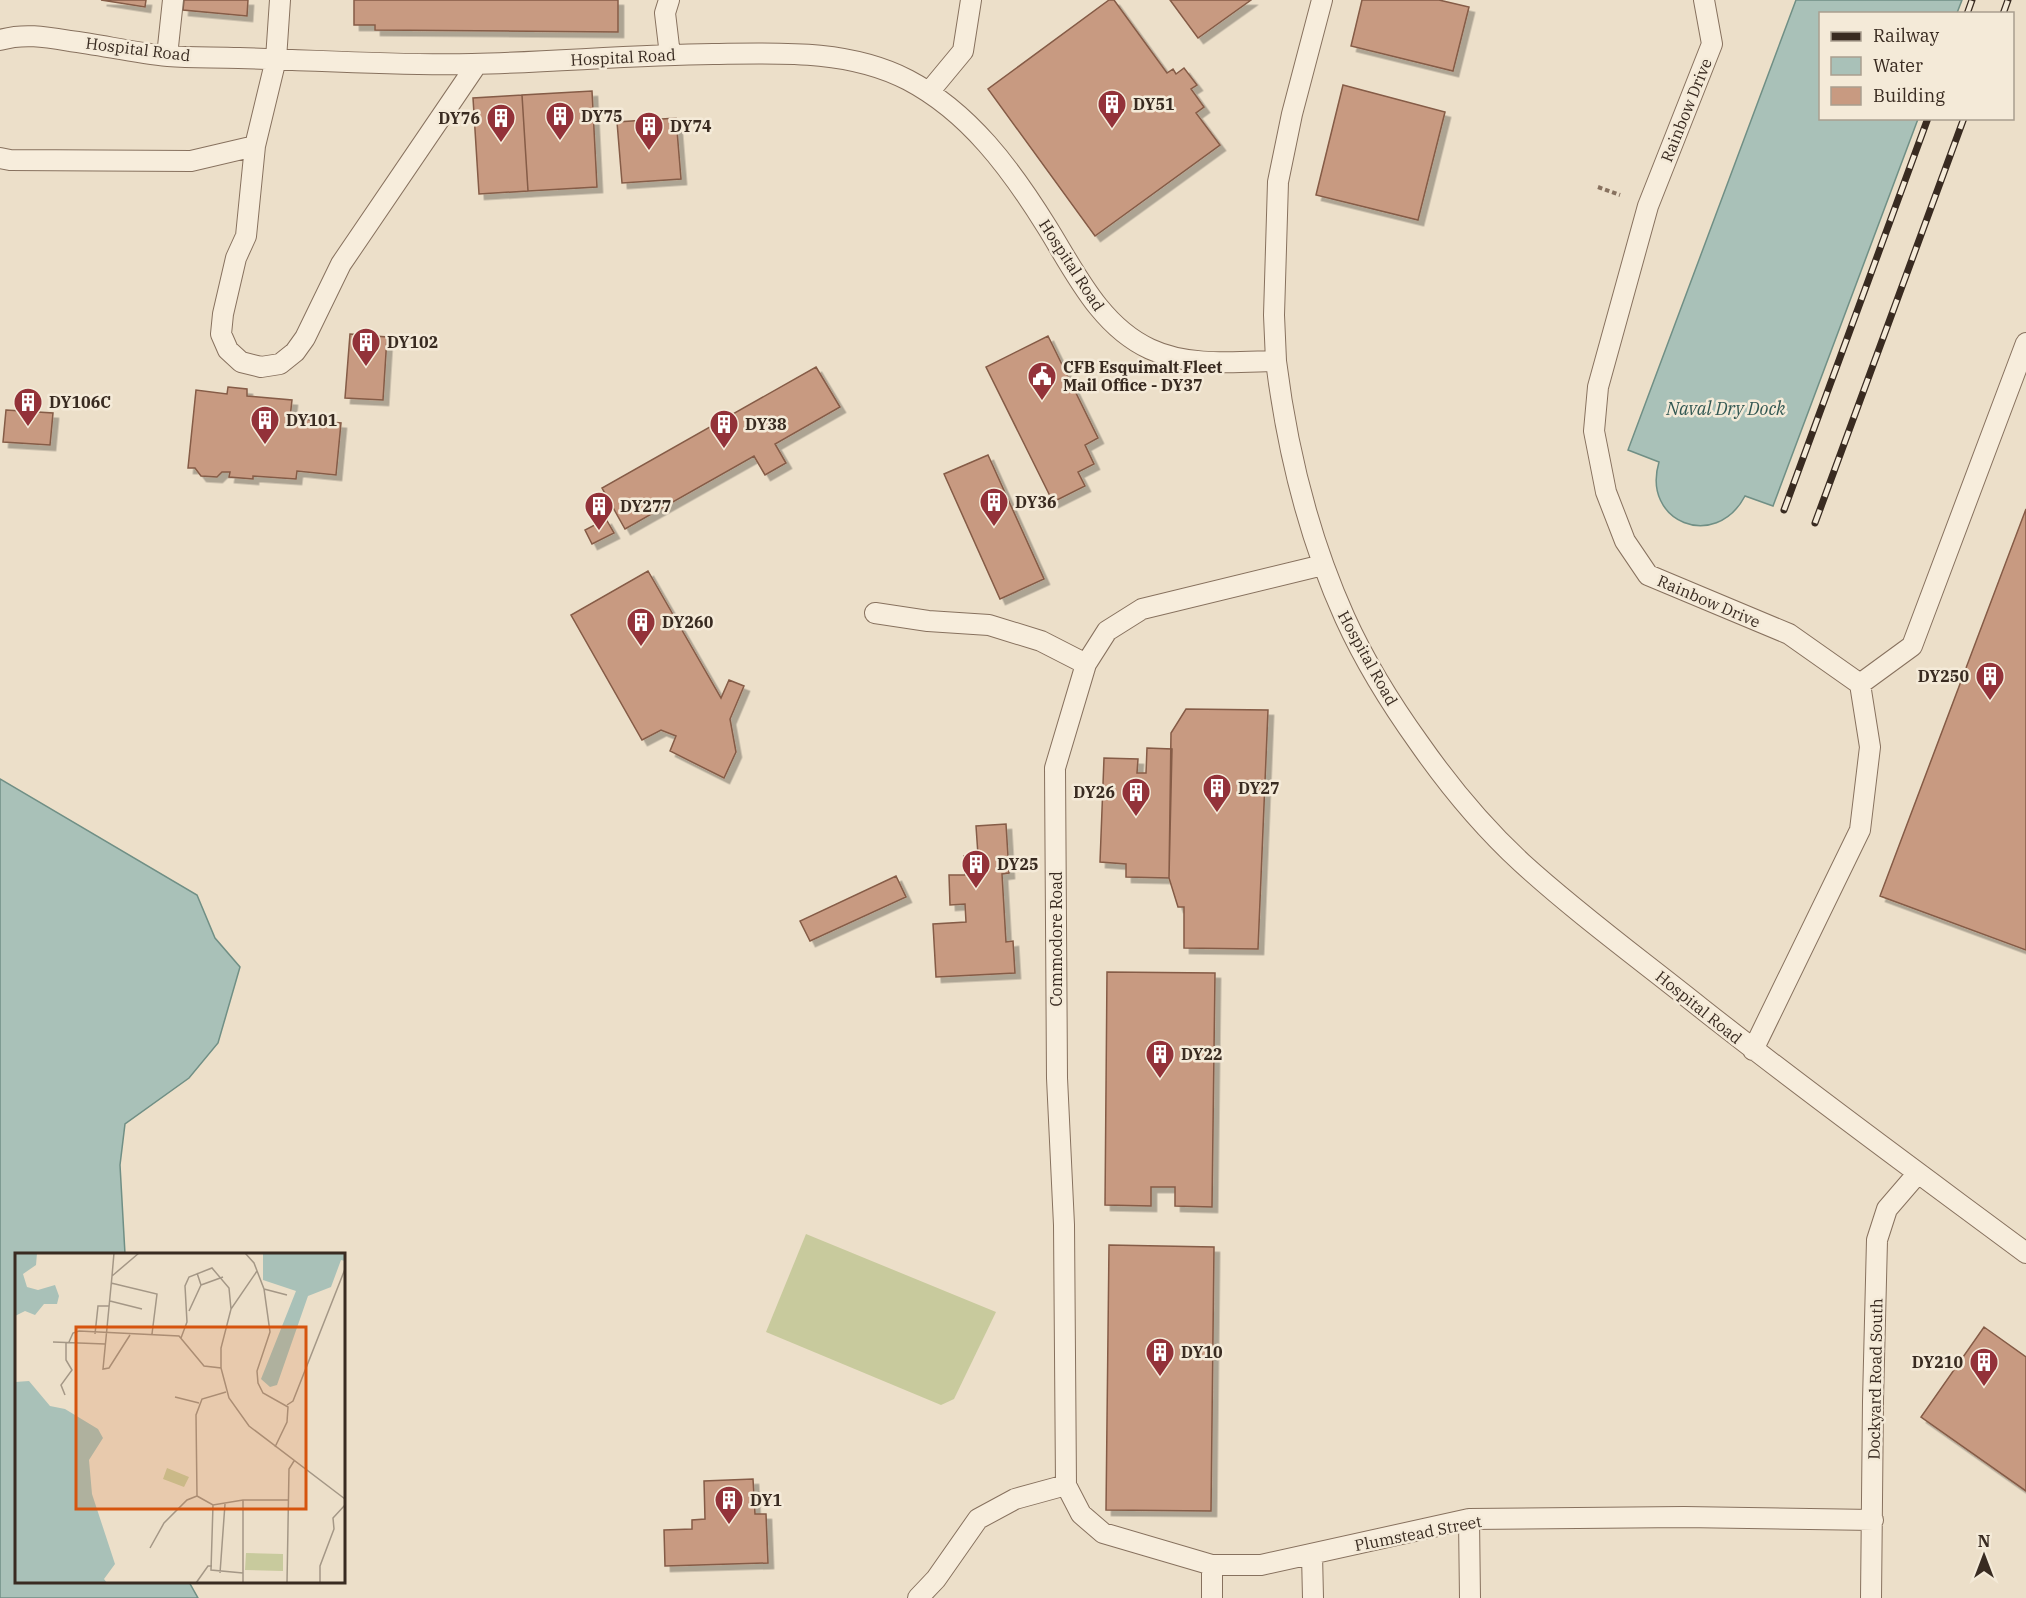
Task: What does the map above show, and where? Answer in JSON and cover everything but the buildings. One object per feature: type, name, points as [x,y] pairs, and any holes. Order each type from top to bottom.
[{"type":"lane","points":[[167,56],[173,0]]},
{"type":"lane","points":[[280,0],[276,59],[255,146],[246,236],[236,258],[223,314],[221,334],[228,350],[241,362],[261,367],[280,364],[296,352],[341,264],[477,64]]},
{"type":"lane","points":[[669,0],[665,13],[670,55]]},
{"type":"lane","points":[[929,92],[963,51],[971,0]]},
{"type":"lane","points":[[1276,361],[1274,315],[1278,182],[1292,114],[1322,0]]},
{"type":"lane","name":"Rainbow Drive","points":[[1704,0],[1712,44],[1648,206],[1598,387],[1594,431],[1606,492],[1625,541],[1648,576],[1790,634],[1860,684]]},
{"type":"lane","name":"Hospital Road","points":[[0,40],[30,34],[167,56],[427,66],[670,55],[789,53],[837,58],[881,68],[906,78],[929,92],[985,139],[1041,217],[1094,302],[1110,321],[1130,338],[1152,350],[1174,358],[1219,362],[1276,361],[1282,411],[1292,460],[1323,565],[1345,619],[1372,670],[1423,748],[1473,813],[1520,862],[1753,1050],[2026,1253]]},
{"type":"lane","points":[[0,158],[10,160],[191,161],[255,146]]},
{"type":"lane","points":[[1753,1050],[1860,830],[1870,747],[1860,684],[1912,646],[2026,343]]},
{"type":"lane","name":"Commodore Road","points":[[1066,1485],[1064,1225],[1057,1078],[1055,768],[1086,664],[1107,631],[1142,609],[1323,565]]},
{"type":"lane","points":[[875,613],[928,621],[989,625],[1041,641],[1086,664]]},
{"type":"lane","name":"Dockyard Road South","points":[[1871,1598],[1877,1240],[1887,1209],[1918,1173]]},
{"type":"lane","points":[[918,1598],[936,1579],[978,1519],[1015,1499],[1066,1485]]},
{"type":"lane","name":"Plumstead Street","points":[[1066,1485],[1081,1514],[1103,1533],[1212,1564],[1261,1565],[1469,1519],[1684,1517],[1873,1520]]},
{"type":"lane","points":[[1469,1519],[1470,1598]]},
{"type":"lane","points":[[1312,1554],[1313,1598]]},
{"type":"lane","points":[[1212,1564],[1212,1598]]},
{"type":"green space","points":[[806,1234],[996,1312],[954,1399],[941,1405],[766,1332]]},
{"type":"water","name":"Naval Dry Dock","points":[[1796,0],[1962,0],[1957,12],[1819,12],[1819,120],[1918,120],[1773,506],[1745,496],[1732,513],[1716,523],[1700,526],[1684,522],[1670,514],[1661,500],[1656,483],[1659,462],[1628,450]]},
{"type":"water","points":[[0,779],[197,895],[215,938],[240,967],[218,1043],[189,1078],[125,1124],[120,1165],[125,1253],[15,1253],[15,1583],[190,1583],[198,1598],[0,1598]]},
{"type":"railway","points":[[1968,12],[1972,0]]},
{"type":"railway","points":[[2004,12],[2008,0]]},
{"type":"railway","points":[[1784,510],[1927,120]]},
{"type":"railway","points":[[1815,523],[1963,120]]},
{"type":"place","name":"DY51","points":[[1112,130]]},
{"type":"place","name":"DY75","points":[[560,142]]},
{"type":"place","name":"DY76","points":[[501,144]]},
{"type":"place","name":"DY74","points":[[649,152]]},
{"type":"place","name":"DY102","points":[[366,368]]},
{"type":"place","name":"CFB Esquimalt Fleet Mail Office - DY37","points":[[1042,402]]},
{"type":"place","name":"DY106C","points":[[28,428]]},
{"type":"place","name":"DY101","points":[[265,446]]},
{"type":"place","name":"DY38","points":[[724,450]]},
{"type":"place","name":"DY36","points":[[994,528]]},
{"type":"place","name":"DY277","points":[[599,532]]},
{"type":"place","name":"DY260","points":[[641,648]]},
{"type":"place","name":"DY250","points":[[1990,702]]},
{"type":"place","name":"DY27","points":[[1217,814]]},
{"type":"place","name":"DY26","points":[[1136,818]]},
{"type":"place","name":"DY25","points":[[976,890]]},
{"type":"place","name":"DY22","points":[[1160,1080]]},
{"type":"place","name":"DY10","points":[[1160,1378]]},
{"type":"place","name":"DY210","points":[[1984,1388]]},
{"type":"place","name":"DY1","points":[[729,1526]]}]
